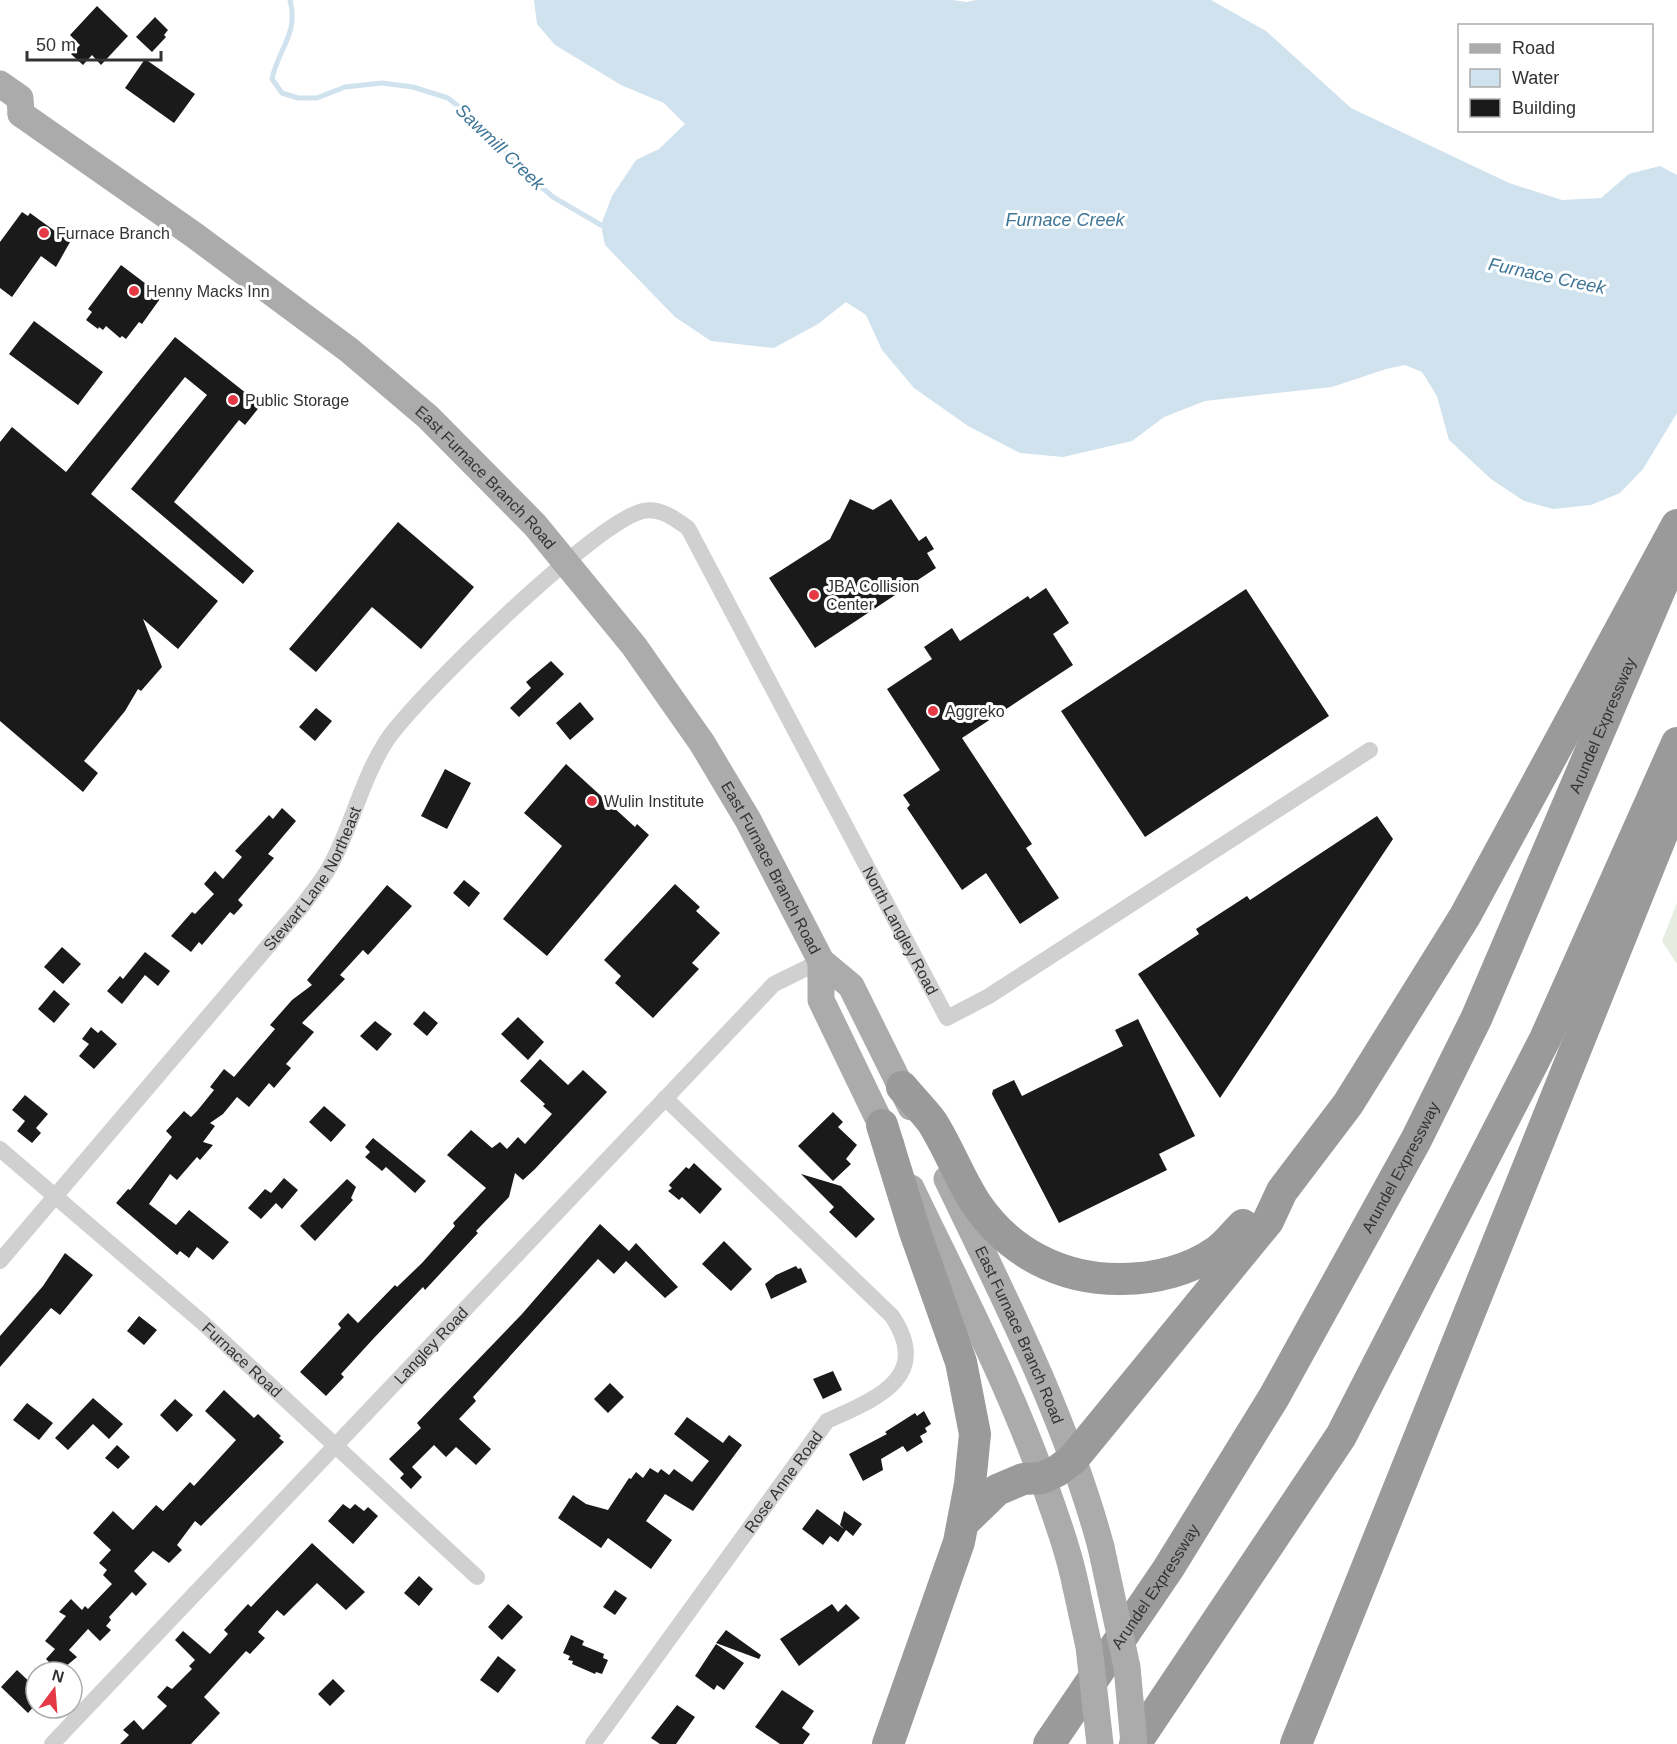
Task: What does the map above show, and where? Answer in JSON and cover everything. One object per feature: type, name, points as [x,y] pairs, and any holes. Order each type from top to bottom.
[{"type":"highway","points":[[963,1523],[997,1490],[1023,1479],[1042,1478],[1058,1472],[1073,1460],[1268,1221],[1282,1191],[1348,1104],[1465,916],[1677,525]]},
{"type":"highway","name":"Arundel Expressway","points":[[1049,1744],[1168,1569],[1268,1407],[1318,1321],[1416,1140],[1476,1019],[1677,550]]},
{"type":"highway","points":[[1134,1744],[1341,1436],[1545,1039],[1677,743]]},
{"type":"highway","points":[[1296,1744],[1677,797]]},
{"type":"highway","points":[[902,1087],[932,1122],[976,1204],[998,1230],[1027,1254],[1064,1273],[1095,1280],[1134,1279],[1160,1276],[1182,1269],[1217,1251],[1256,1212],[1282,1191]]},
{"type":"highway","points":[[882,1125],[915,1232],[961,1362],[975,1434],[963,1523],[888,1744]]},
{"type":"main road","name":"East Furnace Branch Road","points":[[0,84],[20,98],[10,114],[194,235],[349,350],[461,449],[535,525],[566,562],[640,654],[702,743],[748,820],[821,961],[851,986],[1005,1295],[1073,1460],[1101,1547],[1127,1667],[1134,1744]]},
{"type":"main road","name":"East Furnace Branch Road","points":[[821,961],[821,1000],[978,1322],[1063,1533],[1089,1647],[1100,1744]]},
{"type":"street","name":"North Langley Road","points":[[566,562],[622,518],[645,511],[667,514],[688,528],[947,1018],[988,996],[1370,750]]},
{"type":"street","name":"Stewart Lane Northeast","points":[[0,1261],[303,905],[329,869],[368,776],[387,740],[412,709],[566,562]]},
{"type":"street","name":"Langley Road","points":[[52,1744],[774,984],[821,961]]},
{"type":"street","name":"Rose Anne Road","points":[[593,1744],[827,1421],[863,1404],[893,1386],[901,1375],[906,1355],[903,1332],[892,1316],[666,1098]]},
{"type":"street","name":"Furnace Road","points":[[0,1149],[203,1323],[477,1577]]},
{"type":"shaded area","points":[[1677,903],[1677,964],[1662,941]]},
{"type":"water","name":"Furnace Creek","points":[[534,0],[952,0],[967,2],[976,0],[1211,0],[1266,31],[1351,108],[1509,183],[1562,200],[1601,198],[1629,174],[1660,166],[1677,175],[1677,413],[1643,469],[1620,493],[1591,505],[1553,509],[1524,501],[1491,479],[1449,440],[1437,396],[1422,372],[1405,365],[1332,387],[1205,401],[1164,417],[1132,441],[1063,457],[1020,453],[968,426],[914,388],[882,350],[866,315],[846,302],[818,324],[774,348],[711,341],[675,317],[605,245],[601,225],[612,196],[636,160],[659,149],[685,124],[664,103],[621,85],[555,45],[537,24]]},
{"type":"building","points":[[97,6],[128,36],[101,65],[92,55],[83,65],[71,54],[80,45],[70,35]]},
{"type":"building","points":[[155,17],[168,30],[164,35],[166,37],[152,52],[136,37]]},
{"type":"building","points":[[145,59],[195,94],[174,123],[125,88]]},
{"type":"building","points":[[22,212],[28,216],[30,213],[70,242],[56,267],[41,256],[12,297],[0,288],[0,242]]},
{"type":"building","points":[[121,265],[162,296],[142,324],[139,322],[126,339],[122,336],[120,338],[106,326],[103,330],[99,327],[98,329],[86,320],[92,312],[88,309]]},
{"type":"building","points":[[34,321],[103,372],[78,405],[9,354]]},
{"type":"building","points":[[175,337],[261,405],[245,425],[239,420],[174,502],[254,571],[243,584],[131,489],[207,395],[185,377],[91,494],[218,601],[178,649],[143,619],[162,667],[141,691],[138,689],[125,711],[84,761],[98,773],[83,792],[0,721],[0,442],[12,427],[66,472]]},
{"type":"building","points":[[850,499],[873,510],[891,499],[919,541],[926,536],[934,549],[927,553],[936,568],[815,648],[769,578],[830,539]]},
{"type":"building","points":[[398,522],[474,587],[421,649],[372,607],[316,672],[289,649]]},
{"type":"building","points":[[1046,588],[1069,623],[1053,634],[1073,665],[962,738],[1032,844],[1026,848],[1059,898],[1020,924],[986,873],[962,890],[907,808],[910,805],[903,795],[940,770],[887,689],[932,659],[924,647],[952,628],[960,641],[1028,596],[1030,599]]},
{"type":"building","points":[[1246,589],[1329,716],[1145,837],[1061,711]]},
{"type":"building","points":[[551,661],[564,674],[519,717],[510,708],[531,688],[526,682]]},
{"type":"building","points":[[580,702],[594,719],[570,740],[556,723]]},
{"type":"building","points":[[316,708],[332,721],[315,741],[299,727]]},
{"type":"building","points":[[566,764],[635,827],[637,824],[649,835],[547,956],[503,919],[562,846],[524,813]]},
{"type":"building","points":[[445,769],[471,783],[447,829],[421,816]]},
{"type":"building","points":[[282,808],[296,821],[268,854],[274,858],[238,900],[243,905],[234,915],[230,912],[202,945],[199,942],[191,952],[171,936],[192,912],[195,914],[214,894],[204,884],[215,871],[223,879],[242,857],[235,851],[269,815],[273,819]]},
{"type":"building","points":[[1377,816],[1393,839],[1220,1098],[1138,974],[1199,934],[1196,929],[1247,896],[1250,900]]},
{"type":"building","points":[[464,880],[480,893],[469,907],[453,893]]},
{"type":"building","points":[[675,884],[700,907],[696,911],[720,933],[692,963],[699,969],[653,1018],[615,983],[621,976],[604,960]]},
{"type":"building","points":[[387,885],[412,906],[368,955],[363,950],[340,975],[345,979],[302,1023],[314,1032],[286,1064],[291,1068],[274,1088],[269,1083],[249,1107],[237,1097],[223,1114],[210,1123],[215,1126],[203,1142],[213,1145],[200,1160],[197,1157],[177,1180],[170,1174],[149,1204],[176,1225],[189,1210],[229,1242],[213,1260],[197,1247],[189,1258],[180,1251],[177,1255],[116,1203],[128,1189],[130,1190],[172,1137],[166,1131],[184,1111],[191,1117],[197,1111],[214,1090],[210,1087],[224,1069],[234,1077],[275,1029],[270,1025],[292,1000],[312,985],[307,980]]},
{"type":"building","points":[[62,947],[81,964],[63,984],[44,967]]},
{"type":"building","points":[[145,952],[170,971],[158,986],[145,975],[122,1004],[107,991],[120,976],[123,979]]},
{"type":"building","points":[[54,990],[70,1004],[54,1023],[38,1009]]},
{"type":"building","points":[[424,1011],[438,1023],[427,1036],[413,1024]]},
{"type":"building","points":[[518,1017],[544,1042],[528,1060],[501,1034]]},
{"type":"building","points":[[1138,1019],[1195,1136],[1159,1154],[1167,1170],[1059,1223],[992,1094],[993,1090],[1014,1080],[1022,1096],[1123,1046],[1115,1030]]},
{"type":"building","points":[[375,1021],[392,1034],[377,1051],[360,1036]]},
{"type":"building","points":[[91,1027],[98,1033],[101,1030],[117,1044],[94,1069],[79,1056],[89,1044],[82,1039]]},
{"type":"building","points":[[540,1059],[568,1085],[583,1070],[607,1092],[523,1180],[515,1173],[509,1197],[425,1290],[423,1287],[374,1338],[341,1374],[344,1377],[326,1396],[300,1372],[341,1328],[338,1324],[348,1313],[358,1323],[395,1285],[397,1287],[422,1263],[455,1226],[453,1223],[486,1188],[447,1155],[471,1130],[492,1148],[500,1142],[507,1149],[518,1137],[525,1144],[552,1114],[543,1106],[545,1104],[520,1081]]},
{"type":"building","points":[[25,1095],[48,1114],[36,1128],[41,1133],[32,1143],[17,1131],[25,1121],[12,1110]]},
{"type":"building","points":[[324,1106],[346,1125],[331,1142],[309,1122]]},
{"type":"building","points":[[833,1112],[843,1122],[838,1127],[857,1145],[846,1159],[851,1164],[833,1181],[798,1146]]},
{"type":"building","points":[[373,1138],[426,1181],[415,1193],[386,1167],[382,1171],[365,1157],[370,1152],[365,1147]]},
{"type":"building","points":[[694,1163],[722,1189],[700,1214],[682,1197],[679,1200],[668,1191],[672,1188],[669,1185],[686,1167],[689,1169]]},
{"type":"building","points":[[801,1174],[841,1186],[875,1219],[856,1238],[829,1212],[834,1207]]},
{"type":"building","points":[[284,1178],[298,1190],[282,1209],[276,1203],[261,1219],[248,1208],[265,1189],[271,1193]]},
{"type":"building","points":[[347,1179],[356,1187],[351,1198],[353,1200],[315,1241],[300,1226]]},
{"type":"building","points":[[600,1224],[629,1251],[636,1243],[678,1287],[665,1298],[626,1261],[614,1274],[598,1259],[473,1397],[476,1401],[459,1419],[491,1449],[476,1465],[456,1447],[446,1457],[434,1445],[412,1467],[422,1477],[411,1489],[400,1478],[404,1474],[389,1459],[421,1428],[417,1423],[522,1314]]},
{"type":"building","points":[[724,1241],[752,1269],[731,1291],[702,1264]]},
{"type":"building","points":[[65,1253],[93,1275],[60,1315],[51,1308],[0,1367],[0,1336],[43,1286]]},
{"type":"building","points":[[796,1266],[798,1269],[801,1268],[807,1282],[771,1299],[765,1284],[776,1275]]},
{"type":"building","points":[[139,1316],[157,1330],[144,1345],[127,1331]]},
{"type":"building","points":[[833,1371],[842,1390],[823,1399],[813,1379]]},
{"type":"building","points":[[610,1383],[624,1397],[608,1413],[594,1399]]},
{"type":"building","points":[[224,1390],[254,1418],[258,1414],[281,1436],[279,1438],[284,1442],[201,1526],[195,1521],[177,1545],[182,1550],[169,1563],[153,1551],[134,1571],[147,1584],[136,1596],[132,1592],[109,1617],[111,1620],[106,1626],[111,1630],[100,1641],[88,1629],[69,1650],[77,1657],[73,1660],[47,1660],[55,1649],[45,1641],[66,1616],[59,1612],[71,1599],[82,1610],[85,1606],[88,1609],[112,1584],[103,1575],[107,1570],[99,1563],[111,1550],[93,1533],[113,1511],[133,1530],[156,1505],[163,1511],[190,1482],[194,1486],[236,1440],[205,1411]]},
{"type":"building","points":[[93,1398],[123,1424],[109,1439],[93,1424],[68,1450],[55,1438]]},
{"type":"building","points":[[175,1399],[193,1415],[177,1432],[160,1415]]},
{"type":"building","points":[[27,1403],[53,1423],[39,1440],[13,1420]]},
{"type":"building","points":[[924,1411],[931,1424],[925,1428],[927,1432],[920,1436],[923,1442],[907,1452],[903,1446],[881,1459],[883,1470],[863,1481],[849,1454],[887,1434],[885,1432],[915,1413],[917,1416]]},
{"type":"building","points":[[687,1417],[723,1443],[729,1435],[742,1445],[693,1511],[665,1494],[646,1521],[672,1540],[651,1569],[608,1538],[601,1548],[558,1518],[573,1495],[586,1504],[608,1510],[629,1478],[631,1479],[636,1472],[643,1478],[650,1468],[658,1473],[661,1469],[669,1475],[674,1469],[692,1482],[709,1461],[674,1434]]},
{"type":"building","points":[[117,1445],[130,1457],[118,1469],[105,1458]]},
{"type":"building","points":[[343,1504],[350,1509],[355,1504],[364,1511],[368,1507],[378,1516],[353,1544],[328,1521]]},
{"type":"building","points":[[817,1509],[844,1529],[840,1525],[844,1511],[862,1524],[853,1536],[846,1530],[838,1542],[830,1536],[823,1545],[802,1529]]},
{"type":"building","points":[[312,1543],[365,1592],[346,1610],[317,1583],[284,1616],[277,1610],[258,1632],[265,1638],[250,1654],[246,1651],[204,1697],[220,1713],[191,1744],[120,1744],[129,1735],[123,1730],[134,1720],[143,1730],[167,1706],[157,1697],[167,1686],[172,1689],[192,1669],[189,1666],[195,1660],[175,1640],[183,1631],[210,1654],[228,1634],[224,1630],[248,1604],[251,1607]]},
{"type":"building","points":[[419,1576],[433,1589],[419,1606],[404,1593]]},
{"type":"building","points":[[615,1590],[627,1598],[615,1615],[603,1607]]},
{"type":"building","points":[[508,1604],[523,1617],[502,1640],[488,1627]]},
{"type":"building","points":[[832,1604],[838,1612],[846,1604],[860,1618],[799,1666],[780,1639]]},
{"type":"building","points":[[726,1630],[761,1655],[759,1659],[716,1643]]},
{"type":"building","points":[[571,1635],[584,1641],[582,1645],[604,1654],[603,1658],[608,1660],[602,1674],[596,1672],[595,1674],[568,1660],[570,1656],[563,1653]]},
{"type":"building","points":[[716,1644],[744,1663],[724,1690],[717,1685],[714,1690],[695,1676]]},
{"type":"building","points":[[498,1656],[516,1670],[498,1693],[480,1680]]},
{"type":"building","points":[[17,1670],[24,1677],[24,1709],[1,1687]]},
{"type":"building","points":[[333,1679],[345,1691],[330,1706],[318,1694]]},
{"type":"building","points":[[782,1690],[814,1711],[802,1728],[810,1734],[803,1744],[780,1744],[755,1727]]},
{"type":"building","points":[[677,1705],[695,1717],[676,1744],[660,1744],[651,1738]]},
{"type":"waterway","name":"Sawmill Creek","points":[[290,0],[292,12],[290,32],[272,79],[282,93],[298,98],[317,98],[345,87],[382,83],[413,87],[448,98],[484,127],[522,170],[553,197],[601,225]]},
{"type":"place","name":"Furnace Branch","points":[[44,233]]},
{"type":"place","name":"Henny Macks Inn","points":[[134,291]]},
{"type":"place","name":"Public Storage","points":[[233,400]]},
{"type":"place","name":"JBA Collision Center","points":[[814,595]]},
{"type":"place","name":"Aggreko","points":[[933,711]]},
{"type":"place","name":"Wulin Institute","points":[[592,801]]}]
